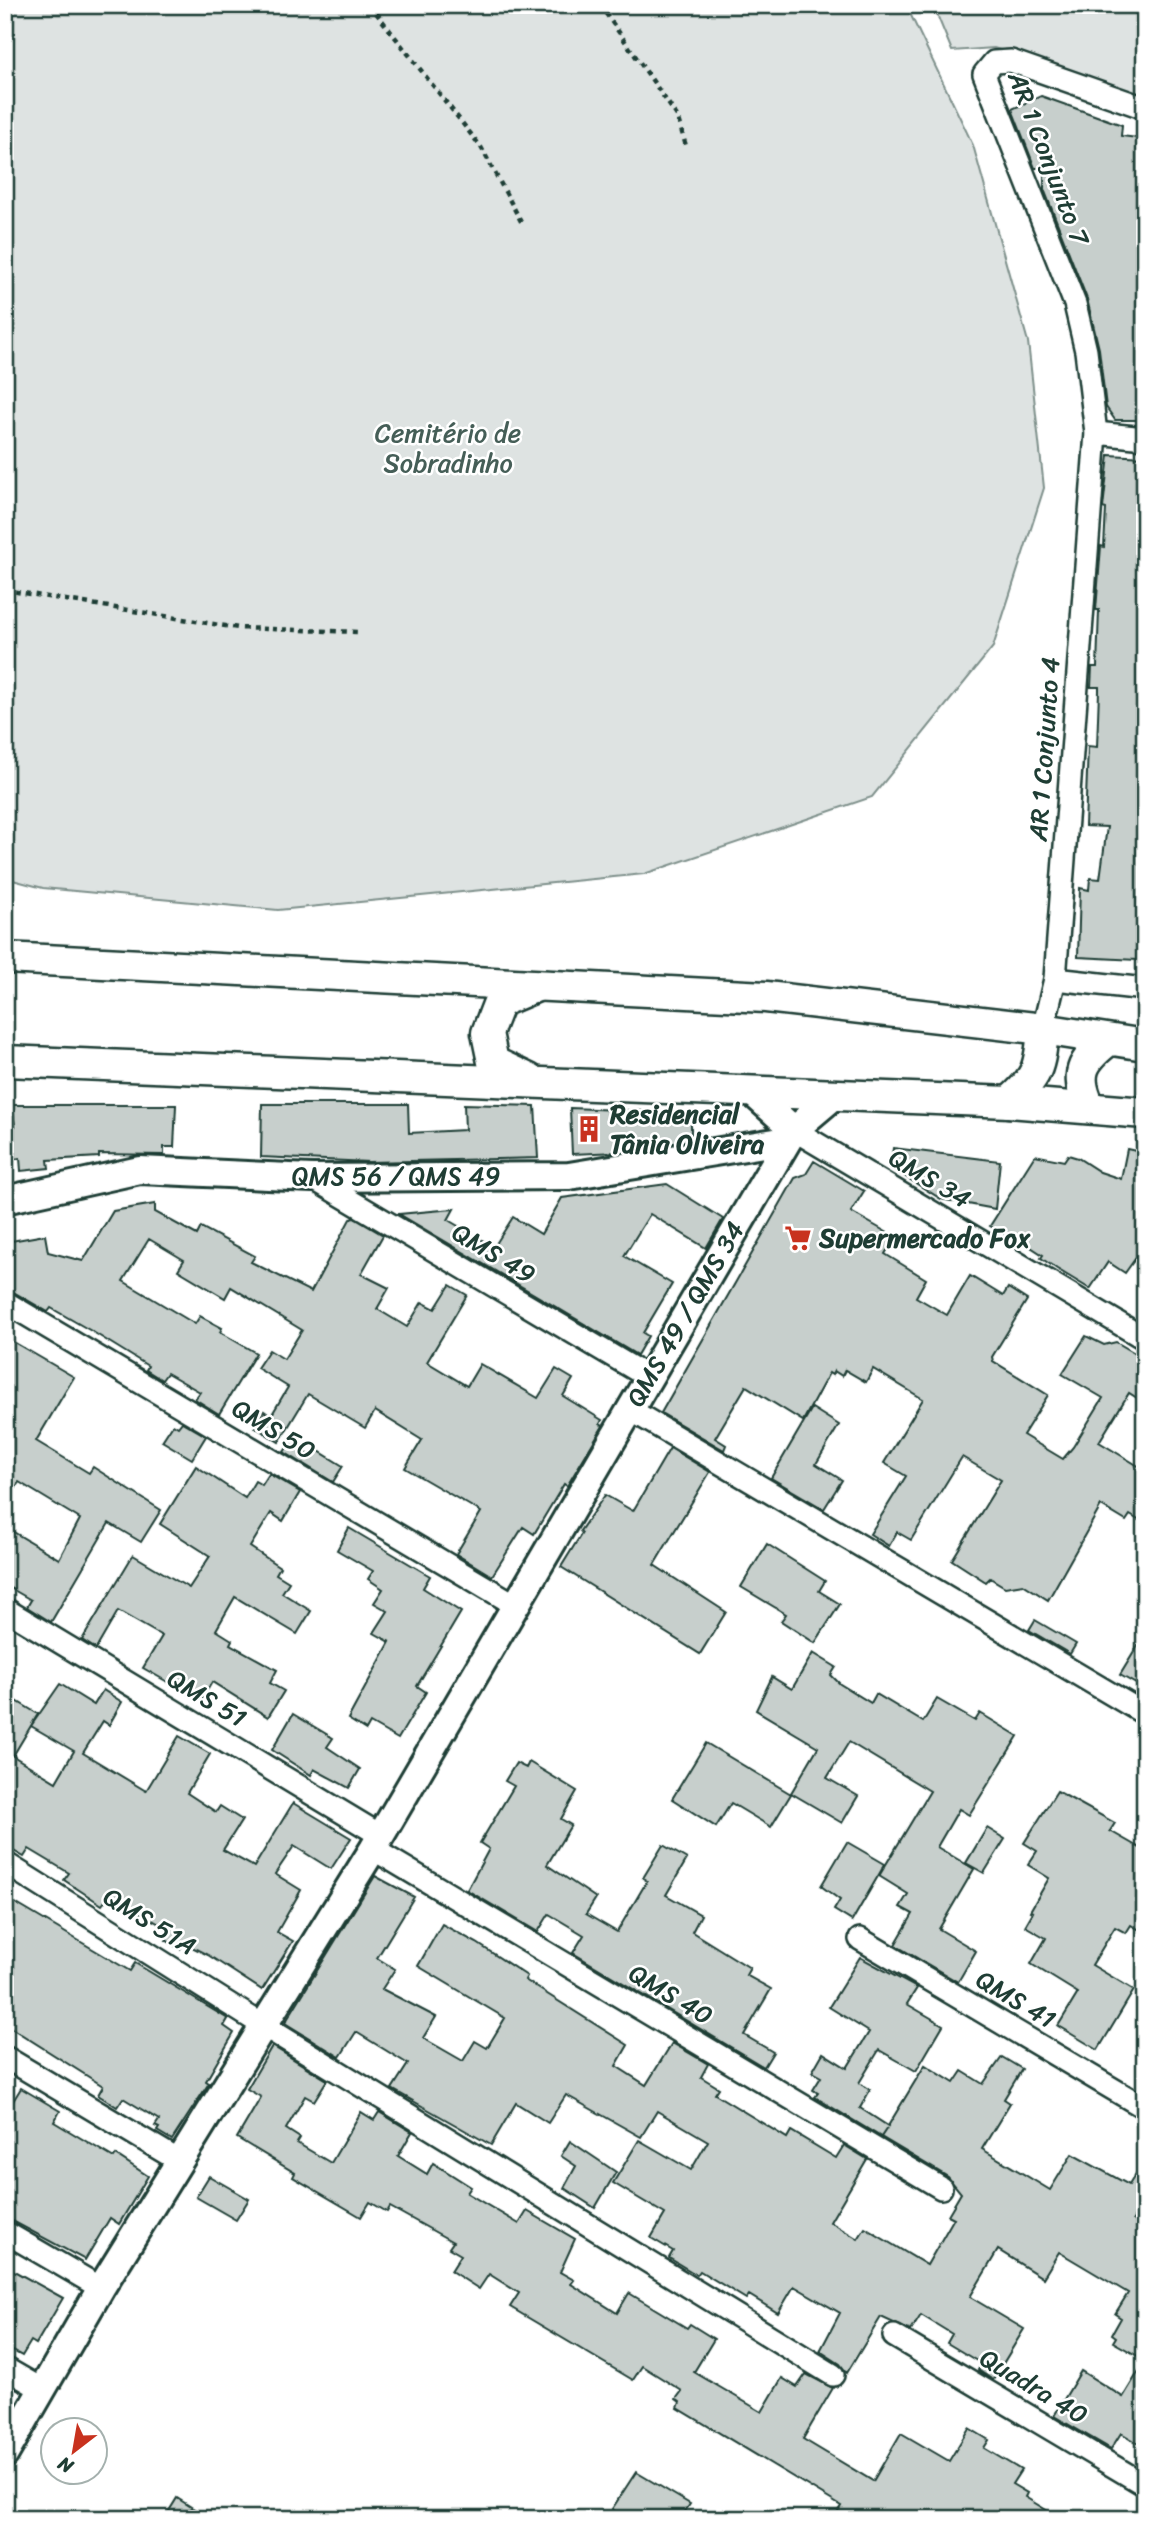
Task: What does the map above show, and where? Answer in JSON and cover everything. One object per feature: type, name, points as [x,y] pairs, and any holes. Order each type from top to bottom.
[{"type":"main road","points":[[5,958],[766,997],[1043,1029],[1145,1045]]},
{"type":"main road","points":[[540,1084],[493,1062],[487,1033],[499,1002],[543,984]]},
{"type":"main road","points":[[1009,1102],[1031,1083],[1040,1064],[1043,1029]]},
{"type":"main road","points":[[1090,1108],[1082,1093],[1083,1069],[1089,1056],[1109,1040]]},
{"type":"main road","points":[[5,1061],[754,1094],[1009,1102],[1145,1113]]},
{"type":"street","name":"AR 1 Conjunto 7","points":[[1096,433],[1086,351],[1075,304],[984,74],[994,62],[1011,61],[1145,108]]},
{"type":"street","points":[[1096,433],[1145,438]]},
{"type":"street","name":"AR 1 Conjunto 4","points":[[1043,1029],[1055,979],[1096,433]]},
{"type":"street","points":[[1055,979],[1145,989]]},
{"type":"street","points":[[754,1094],[791,1135],[833,1097]]},
{"type":"street","name":"QMS 56 / QMS 49","points":[[5,1200],[140,1170],[312,1178],[569,1176],[791,1135]]},
{"type":"street","name":"QMS 34","points":[[791,1135],[1145,1339]]},
{"type":"street","name":"QMS 49 / QMS 34","points":[[5,2454],[101,2288],[376,1842],[791,1135]]},
{"type":"street","name":"QMS 49","points":[[312,1178],[648,1377]]},
{"type":"street","name":"QMS 50","points":[[5,1301],[514,1604]]},
{"type":"street","points":[[629,1409],[1145,1714]]},
{"type":"street","name":"QMS 51","points":[[5,1609],[376,1842]]},
{"type":"street","name":"QMS 40","points":[[376,1842],[941,2188]]},
{"type":"street","name":"QMS 51A","points":[[5,1863],[264,2026],[833,2375]]},
{"type":"street","name":"QMS 41","points":[[860,1939],[1145,2108]]},
{"type":"street","points":[[5,2057],[181,2162]]},
{"type":"street","points":[[5,2232],[101,2288]]},
{"type":"street","name":"Quadra 40","points":[[894,2336],[1145,2485]]},
{"type":"street","points":[[5,2368],[43,2390]]},
{"type":"path","points":[[370,5],[481,147],[523,225]]},
{"type":"path","points":[[600,5],[677,116],[686,146]]},
{"type":"path","points":[[5,590],[238,628],[360,632]]},
{"type":"green space","name":"Cemitério de Sobradinho","points":[[5,5],[906,5],[973,145],[1028,342],[1044,488],[993,647],[872,797],[644,874],[278,910],[43,888],[5,878]]},
{"type":"green space","points":[[933,5],[1145,5],[1145,97],[994,48],[952,51]]},
{"type":"building","points":[[1041,96],[1122,125],[1121,136],[1145,139],[1145,420],[1115,420],[1106,407],[1099,349],[1087,299],[1044,189],[1044,168],[1035,168],[1012,109]]},
{"type":"building","points":[[1109,455],[1145,457],[1145,817],[1137,960],[1078,957],[1080,888],[1089,890],[1090,878],[1100,879],[1107,827],[1085,826],[1088,746],[1097,747],[1099,687],[1091,687],[1092,667],[1097,667],[1099,610],[1096,610],[1101,546],[1104,547],[1106,509],[1103,508]]},
{"type":"building","points":[[262,1104],[408,1104],[409,1133],[465,1130],[464,1104],[535,1106],[538,1158],[369,1162],[261,1157]]},
{"type":"building","points":[[12,1105],[176,1105],[174,1147],[164,1147],[164,1155],[99,1154],[99,1157],[48,1160],[49,1168],[21,1171],[20,1158],[5,1161],[5,1127],[15,1126]]},
{"type":"building","points":[[570,1108],[691,1113],[691,1140],[618,1152],[572,1154]]},
{"type":"building","points":[[893,1148],[1000,1161],[995,1209],[941,1199],[890,1167]]},
{"type":"building","points":[[1127,1149],[1145,1153],[1145,1245],[1125,1273],[1108,1262],[1090,1289],[1041,1258],[1043,1255],[1009,1233],[1007,1236],[990,1226],[1035,1155],[1064,1161],[1068,1155],[1100,1172],[1121,1179]]},
{"type":"building","points":[[814,1161],[864,1191],[851,1212],[895,1237],[885,1254],[926,1279],[916,1297],[947,1315],[970,1276],[1003,1296],[1008,1288],[1027,1300],[992,1357],[993,1361],[1048,1395],[1023,1435],[1063,1459],[1103,1398],[1062,1374],[1086,1336],[1104,1345],[1116,1342],[1145,1359],[1145,1403],[1129,1393],[1099,1442],[1145,1470],[1145,1524],[1130,1515],[1126,1521],[1101,1506],[1048,1600],[1023,1584],[1005,1587],[990,1578],[986,1582],[952,1560],[1001,1480],[962,1457],[911,1540],[897,1532],[889,1546],[870,1534],[906,1476],[884,1463],[923,1399],[873,1369],[866,1382],[845,1370],[842,1376],[834,1371],[832,1375],[829,1373],[803,1421],[746,1386],[715,1438],[726,1445],[724,1450],[661,1413],[795,1178],[806,1174]]},
{"type":"building","points":[[667,1184],[723,1219],[706,1248],[650,1214],[624,1256],[672,1284],[643,1333],[648,1336],[637,1355],[399,1214],[454,1209],[448,1220],[494,1247],[513,1217],[541,1234],[562,1198]]},
{"type":"building","points":[[155,1204],[155,1212],[197,1235],[201,1227],[255,1256],[251,1262],[311,1292],[350,1219],[354,1218],[383,1235],[361,1274],[389,1288],[377,1309],[407,1327],[422,1302],[435,1309],[450,1285],[467,1295],[427,1362],[467,1386],[480,1364],[538,1398],[556,1369],[573,1379],[563,1396],[602,1420],[600,1424],[603,1426],[534,1534],[523,1527],[492,1576],[456,1554],[481,1512],[405,1468],[422,1440],[375,1411],[365,1428],[308,1394],[279,1442],[255,1427],[264,1411],[271,1416],[288,1387],[257,1368],[269,1350],[284,1359],[302,1330],[231,1287],[225,1298],[178,1270],[184,1260],[149,1239],[123,1281],[195,1324],[200,1316],[222,1328],[220,1332],[256,1353],[219,1414],[195,1399],[200,1392],[167,1373],[162,1380],[146,1370],[148,1366],[93,1332],[51,1308],[48,1312],[5,1287],[5,1242],[45,1235],[48,1252],[83,1261],[113,1211]]},
{"type":"building","points":[[5,1337],[74,1377],[36,1441],[89,1473],[93,1467],[161,1510],[141,1542],[109,1523],[51,1622],[27,1607],[31,1600],[5,1585],[5,1527],[59,1559],[80,1519],[19,1482],[5,1505]]},
{"type":"building","points":[[812,1408],[839,1425],[816,1464],[842,1480],[824,1509],[771,1478]]},
{"type":"building","points":[[182,1422],[206,1436],[192,1459],[162,1441],[173,1424],[178,1427]]},
{"type":"building","points":[[290,1443],[313,1457],[317,1450],[343,1466],[333,1482],[284,1452]]},
{"type":"building","points":[[670,1448],[710,1472],[654,1565],[726,1612],[700,1654],[561,1567],[582,1533],[580,1531],[605,1495],[633,1511]]},
{"type":"building","points":[[196,1466],[245,1498],[255,1481],[262,1485],[269,1474],[300,1492],[283,1521],[271,1513],[250,1547],[280,1567],[276,1574],[289,1582],[282,1593],[311,1611],[297,1634],[235,1597],[216,1630],[232,1640],[230,1644],[277,1670],[270,1683],[284,1691],[268,1717],[212,1682],[201,1701],[143,1668],[162,1636],[118,1611],[96,1649],[82,1640],[133,1555],[189,1588],[210,1556],[160,1524]]},
{"type":"building","points":[[349,1528],[430,1576],[423,1588],[461,1612],[417,1686],[426,1692],[398,1739],[370,1723],[366,1730],[348,1719],[390,1642],[374,1633],[388,1611],[374,1603],[383,1589],[368,1579],[373,1571],[337,1550]]},
{"type":"building","points":[[767,1544],[825,1581],[819,1591],[840,1604],[815,1643],[781,1621],[786,1614],[741,1587]]},
{"type":"building","points":[[1035,1620],[1076,1644],[1070,1654],[1029,1630]]},
{"type":"building","points":[[1145,1634],[1145,1689],[1120,1675]]},
{"type":"building","points":[[813,1653],[836,1667],[831,1675],[840,1684],[871,1703],[876,1694],[923,1722],[937,1699],[975,1721],[980,1713],[1018,1736],[969,1815],[959,1809],[937,1847],[974,1869],[939,1929],[976,1951],[958,1982],[895,1945],[913,1914],[900,1907],[908,1894],[879,1876],[930,1791],[849,1742],[827,1778],[858,1796],[842,1823],[791,1793],[818,1747],[756,1710],[772,1677],[792,1689]]},
{"type":"building","points":[[60,1684],[94,1705],[103,1690],[122,1702],[109,1725],[103,1721],[83,1753],[146,1791],[179,1736],[210,1754],[187,1793],[216,1812],[220,1806],[242,1820],[223,1850],[254,1867],[293,1803],[351,1838],[331,1869],[294,1846],[275,1874],[301,1890],[277,1932],[293,1941],[262,1990],[208,1955],[184,1943],[180,1949],[166,1940],[170,1930],[109,1896],[102,1905],[64,1880],[69,1873],[29,1849],[24,1857],[5,1846],[5,1694],[38,1714],[13,1756],[56,1782],[74,1751],[31,1726]]},
{"type":"building","points":[[293,1714],[333,1738],[327,1747],[360,1769],[349,1788],[314,1769],[311,1775],[272,1750]]},
{"type":"building","points":[[706,1743],[791,1794],[771,1827],[731,1803],[716,1827],[672,1799]]},
{"type":"building","points":[[529,1762],[577,1791],[561,1819],[571,1825],[547,1865],[596,1898],[586,1914],[617,1932],[647,1881],[643,1878],[663,1845],[687,1859],[666,1895],[701,1915],[692,1932],[750,1968],[746,1975],[771,1989],[744,2035],[773,2052],[764,2067],[573,1953],[584,1935],[549,1914],[538,1932],[467,1890],[489,1849],[480,1843],[514,1786],[505,1781],[516,1763],[526,1768]]},
{"type":"building","points":[[1057,1791],[1115,1823],[1110,1831],[1145,1851],[1145,1933],[1131,1925],[1126,1933],[1115,1927],[1092,1965],[1134,1990],[1098,2050],[1058,2026],[1078,1993],[1031,1964],[1046,1938],[1025,1926],[1033,1912],[1030,1911],[1049,1878],[1028,1865],[1037,1851],[1024,1843]]},
{"type":"building","points":[[987,1828],[1005,1839],[984,1873],[966,1863]]},
{"type":"building","points":[[847,1842],[885,1864],[852,1921],[834,1910],[840,1900],[821,1886]]},
{"type":"building","points":[[375,1876],[414,1897],[377,1958],[395,1969],[382,1989],[436,2017],[423,2038],[463,2061],[475,2041],[487,2048],[505,2018],[418,1966],[442,1924],[477,1943],[527,1976],[525,1980],[628,2045],[616,2066],[646,2085],[672,2043],[708,2064],[701,2077],[719,2088],[715,2094],[787,2138],[791,2131],[836,2158],[844,2145],[867,2159],[830,2222],[858,2239],[865,2228],[927,2265],[954,2218],[948,2215],[961,2193],[948,2177],[815,2097],[818,2093],[813,2090],[821,2077],[812,2072],[823,2053],[847,2068],[869,2032],[829,2007],[860,1957],[917,1988],[907,2004],[943,2025],[916,2071],[879,2050],[859,2083],[870,2090],[860,2108],[888,2126],[925,2065],[954,2083],[962,2071],[983,2084],[1002,2057],[1022,2069],[1004,2099],[1010,2103],[982,2149],[1050,2190],[1072,2154],[1129,2185],[1145,2159],[1145,2200],[1133,2220],[1145,2227],[1145,2360],[1113,2342],[1116,2337],[1112,2334],[1121,2318],[1115,2314],[1128,2293],[1059,2252],[1043,2278],[998,2250],[970,2297],[1024,2329],[993,2380],[978,2370],[982,2364],[947,2343],[952,2334],[921,2315],[911,2331],[881,2317],[847,2373],[840,2364],[820,2351],[840,2313],[794,2286],[778,2313],[749,2295],[746,2299],[700,2271],[697,2275],[669,2258],[673,2251],[651,2238],[665,2214],[613,2183],[639,2140],[691,2170],[708,2141],[657,2111],[641,2137],[566,2095],[548,2123],[516,2103],[491,2145],[392,2089],[408,2064],[356,2032],[340,2057],[285,2023]]},
{"type":"building","points":[[5,1897],[130,1971],[135,1963],[228,2019],[224,2026],[234,2033],[206,2081],[209,2083],[172,2140],[157,2131],[159,2128],[155,2126],[159,2120],[123,2098],[117,2107],[98,2095],[103,2086],[5,2024]]},
{"type":"building","points":[[272,2046],[327,2080],[314,2101],[305,2096],[286,2129],[300,2138],[297,2143],[331,2163],[361,2112],[374,2120],[379,2112],[412,2132],[398,2156],[427,2174],[433,2163],[471,2187],[467,2193],[519,2224],[527,2211],[575,2239],[560,2272],[574,2280],[571,2284],[617,2313],[629,2293],[687,2328],[690,2324],[714,2339],[694,2372],[762,2412],[782,2378],[797,2387],[806,2374],[833,2388],[803,2439],[873,2481],[901,2433],[949,2461],[969,2428],[989,2440],[984,2448],[1021,2470],[1012,2484],[1027,2493],[1025,2497],[1061,2519],[833,2519],[841,2506],[678,2408],[680,2402],[676,2399],[682,2391],[642,2366],[633,2380],[510,2307],[519,2293],[489,2274],[479,2289],[451,2271],[461,2255],[449,2248],[453,2242],[390,2207],[387,2212],[370,2202],[361,2217],[293,2177],[295,2173],[237,2138],[261,2097],[247,2089]]},
{"type":"building","points":[[21,2088],[60,2111],[54,2122],[114,2158],[116,2155],[148,2176],[119,2224],[110,2218],[85,2260],[5,2217],[5,2114]]},
{"type":"building","points":[[570,2141],[616,2172],[595,2208],[564,2188],[576,2166],[561,2156]]},
{"type":"building","points":[[209,2176],[249,2199],[236,2220],[196,2197]]},
{"type":"building","points":[[5,2266],[63,2298],[36,2344],[31,2341],[22,2356],[5,2347]]},
{"type":"building","points":[[1145,2361],[1145,2447],[1121,2433],[1111,2449],[1054,2416],[1081,2371],[1123,2397]]},
{"type":"building","points":[[636,2472],[690,2504],[680,2519],[627,2519],[612,2509]]},
{"type":"building","points":[[177,2498],[210,2519],[164,2519]]},
{"type":"place","name":"Residencial Tânia Oliveira","points":[[589,1129]]},
{"type":"place","name":"Supermercado Fox","points":[[798,1238]]}]
